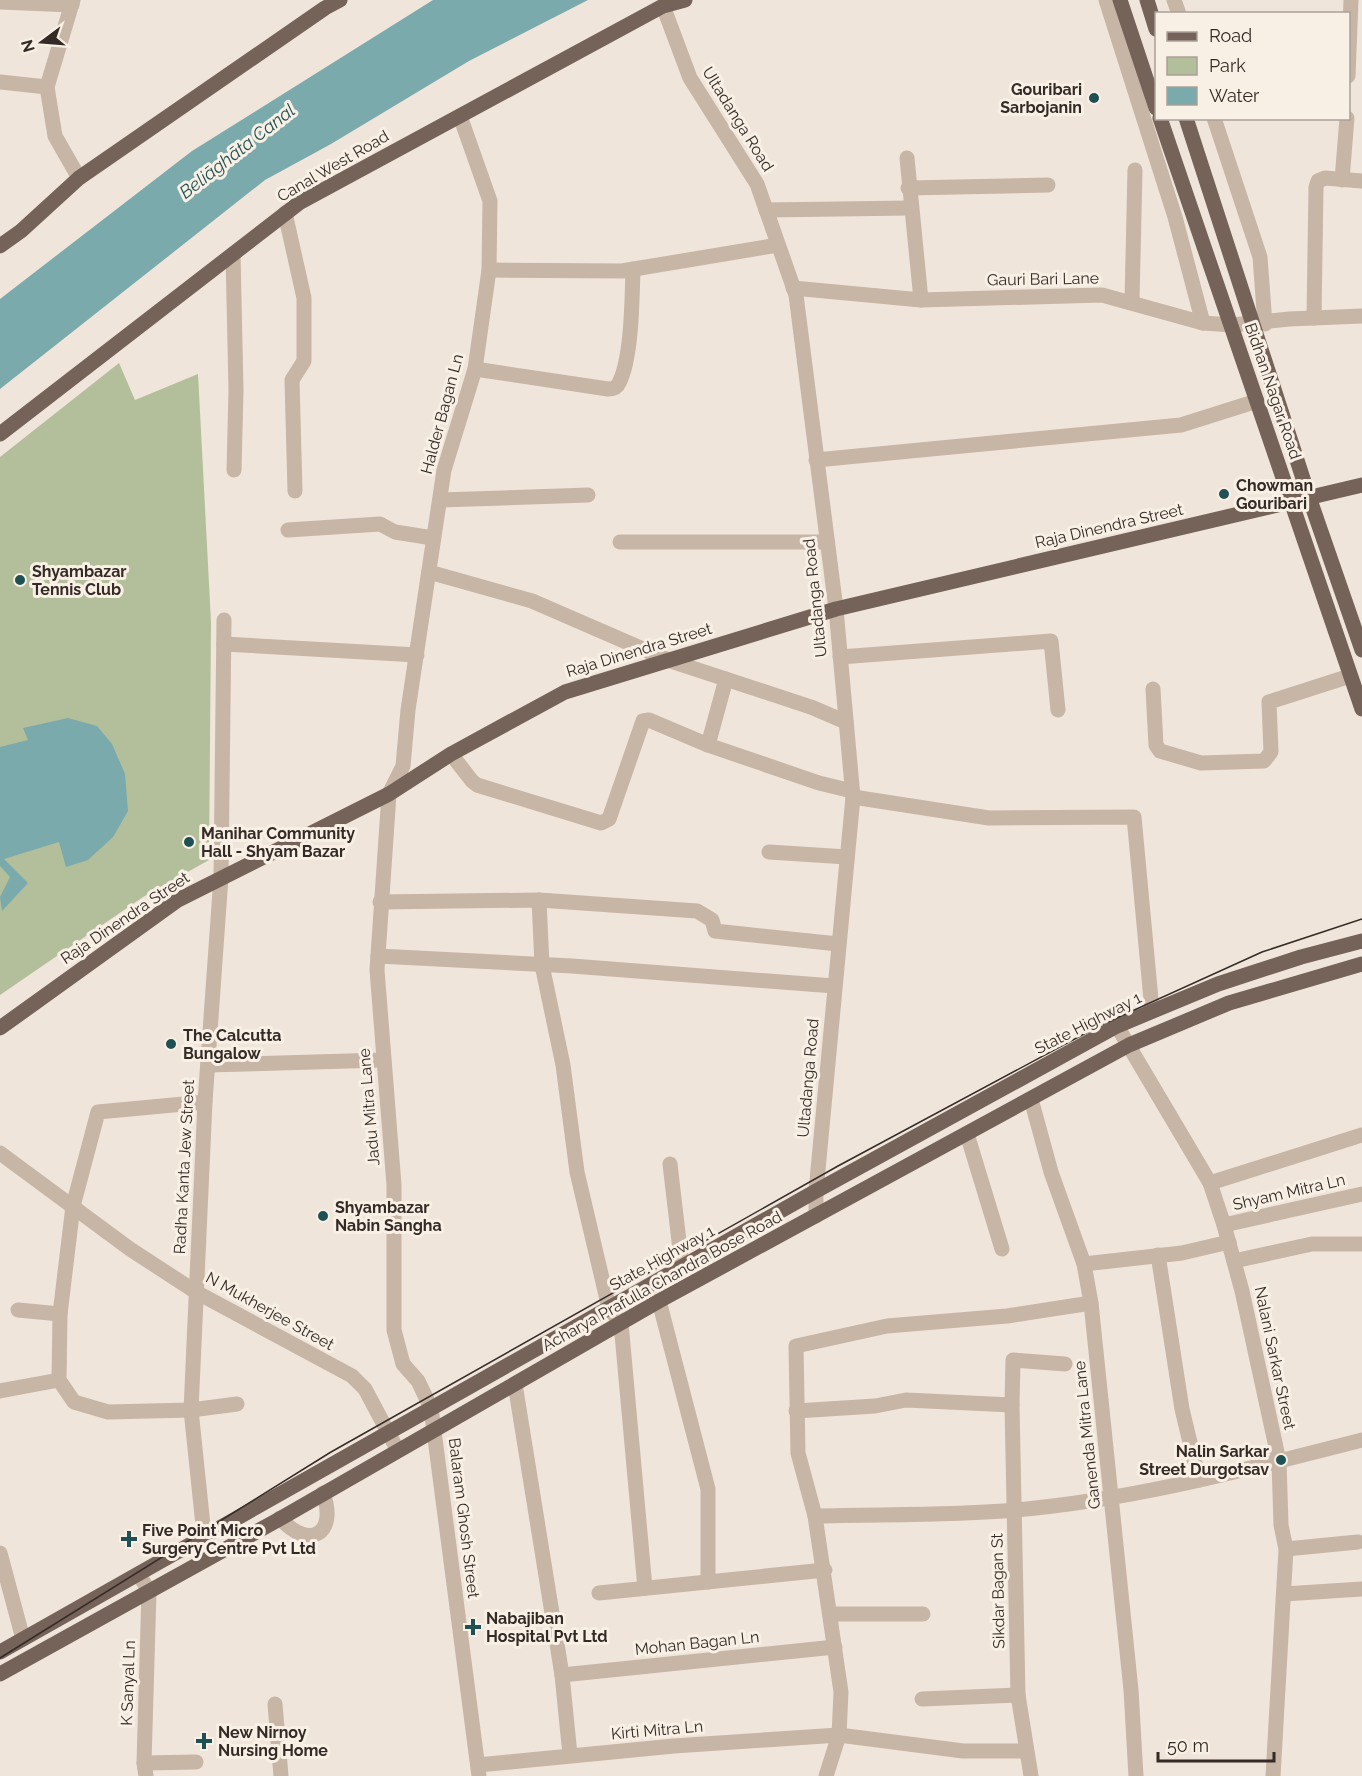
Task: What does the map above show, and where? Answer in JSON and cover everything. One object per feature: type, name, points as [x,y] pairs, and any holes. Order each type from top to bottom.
[{"type":"main road","points":[[0,246],[21,231],[79,178],[325,8],[340,0]]},
{"type":"main road","name":"Canal West Road","points":[[0,434],[299,203],[663,6],[685,0]]},
{"type":"main road","points":[[1120,0],[1155,105]]},
{"type":"main road","points":[[1147,0],[1155,26]]},
{"type":"main road","name":"Bidhan Nagar Road","points":[[1161,120],[1362,709]]},
{"type":"main road","points":[[1187,120],[1235,263],[1259,324],[1309,497],[1362,650]]},
{"type":"main road","name":"Raja Dinendra Street","points":[[0,1028],[178,900],[389,794],[452,754],[565,692],[836,609],[1362,485]]},
{"type":"main road","name":"State Highway 1","points":[[0,1652],[816,1191],[1117,1026],[1152,1010],[1301,957],[1362,941]]},
{"type":"main road","name":"Acharya Prafulla Chandra Bose Road","points":[[0,1674],[280,1518],[659,1301],[1129,1045],[1229,1003],[1362,964]]},
{"type":"street","points":[[1106,0],[1175,217],[1203,323]]},
{"type":"street","points":[[1350,62],[1353,42],[1351,0]]},
{"type":"street","points":[[0,2],[73,3],[47,87],[55,136],[79,178]]},
{"type":"street","name":"Ultadanga Road","points":[[663,6],[690,78],[757,184],[793,288],[836,609],[852,794],[816,1191],[816,1216]]},
{"type":"street","points":[[0,82],[47,87]]},
{"type":"street","name":"Halder Bagan Ln","points":[[389,794],[403,766],[408,710],[444,470],[475,369],[489,270],[490,201],[460,116]]},
{"type":"street","points":[[1215,120],[1260,257],[1259,324]]},
{"type":"street","points":[[1342,180],[1347,120]]},
{"type":"street","points":[[907,158],[908,188],[921,300]]},
{"type":"street","points":[[1132,301],[1136,170]]},
{"type":"street","points":[[1314,318],[1316,187],[1318,181],[1325,178],[1362,181]]},
{"type":"street","points":[[908,188],[1048,185]]},
{"type":"street","points":[[766,210],[910,208]]},
{"type":"street","points":[[285,213],[304,297],[303,361],[292,380],[295,490]]},
{"type":"street","points":[[489,270],[633,269],[778,245]]},
{"type":"street","points":[[233,254],[236,390],[234,470]]},
{"type":"street","points":[[475,369],[608,389],[614,388],[619,383],[629,342],[633,269]]},
{"type":"street","name":"Gauri Bari Lane","points":[[793,288],[921,300],[1102,295],[1132,301],[1203,323],[1232,325],[1362,316]]},
{"type":"street","points":[[816,460],[1181,426],[1257,401]]},
{"type":"street","points":[[440,500],[588,495]]},
{"type":"street","points":[[288,530],[380,525],[395,532],[434,538]]},
{"type":"street","points":[[620,542],[827,542]]},
{"type":"street","points":[[429,573],[532,601],[668,660],[811,707],[846,722]]},
{"type":"street","name":"Radha Kanta Jew Street","points":[[204,1535],[191,1410],[205,1102],[221,877],[224,620]]},
{"type":"street","points":[[840,657],[1051,641],[1058,710]]},
{"type":"street","points":[[224,644],[417,655]]},
{"type":"street","points":[[1154,689],[1156,745],[1160,751],[1201,763],[1264,761],[1271,752],[1269,702],[1350,676]]},
{"type":"street","points":[[708,745],[726,679]]},
{"type":"street","points":[[452,754],[477,785],[601,823],[609,819],[643,721],[649,720],[708,745],[852,794],[989,818],[1134,817],[1152,1010]]},
{"type":"street","name":"Jadu Mitra Lane","points":[[389,794],[378,956],[383,1060],[394,1185],[394,1330],[403,1364],[418,1381],[431,1408]]},
{"type":"street","points":[[769,852],[847,857]]},
{"type":"street","points":[[539,900],[542,964],[563,1065],[577,1172],[609,1308],[621,1323],[645,1587]]},
{"type":"street","points":[[380,902],[539,900],[697,911],[712,920],[715,931],[838,944]]},
{"type":"street","points":[[378,956],[542,964],[834,986]]},
{"type":"street","name":"Nalani Sarkar Street","points":[[1117,1026],[1210,1183],[1234,1261],[1279,1461],[1281,1525],[1286,1549],[1273,1776]]},
{"type":"street","points":[[208,1065],[383,1060]]},
{"type":"street","name":"Ganenda Mitra Lane","points":[[1030,1099],[1051,1172],[1084,1264],[1091,1303],[1131,1690],[1136,1776]]},
{"type":"street","points":[[205,1102],[98,1112],[73,1206],[60,1314],[58,1380],[74,1402],[108,1412],[191,1410],[237,1404]]},
{"type":"street","points":[[967,1134],[1002,1249]]},
{"type":"street","points":[[1210,1183],[1362,1135]]},
{"type":"street","name":"N Mukherjee Street","points":[[0,1154],[130,1249],[196,1292],[352,1376],[365,1389],[398,1449]]},
{"type":"street","points":[[670,1164],[682,1268]]},
{"type":"street","name":"Shyam Mitra Ln","points":[[1224,1225],[1362,1194]]},
{"type":"street","points":[[1084,1264],[1158,1255],[1229,1242]]},
{"type":"street","points":[[1234,1261],[1312,1244],[1362,1244]]},
{"type":"street","points":[[1158,1255],[1182,1409],[1199,1480]]},
{"type":"street","points":[[659,1301],[708,1489],[708,1582]]},
{"type":"street","points":[[826,1776],[839,1735],[841,1692],[825,1570],[815,1515],[798,1453],[796,1346],[887,1326],[1007,1316],[1091,1303]]},
{"type":"street","points":[[18,1310],[60,1314]]},
{"type":"street","name":"Sikdar Bagan St","points":[[1031,1776],[1018,1695],[1013,1360],[1065,1364]]},
{"type":"street","points":[[0,1391],[58,1380]]},
{"type":"street","points":[[515,1384],[562,1675],[570,1755]]},
{"type":"street","points":[[796,1411],[875,1406],[906,1400],[1012,1405]]},
{"type":"street","name":"Balaram Ghosh Street","points":[[431,1408],[478,1770]]},
{"type":"street","points":[[815,1515],[1014,1510],[1112,1497],[1199,1480],[1362,1440]]},
{"type":"street","points":[[280,1518],[295,1534],[307,1536],[318,1534],[325,1526],[329,1515],[323,1493]]},
{"type":"street","points":[[1286,1549],[1358,1542]]},
{"type":"street","points":[[0,1552],[22,1639]]},
{"type":"street","points":[[599,1593],[825,1570]]},
{"type":"street","points":[[139,1575],[149,1591]]},
{"type":"street","points":[[1284,1594],[1362,1589]]},
{"type":"street","name":"K Sanyal Ln","points":[[145,1769],[149,1591]]},
{"type":"street","points":[[830,1614],[923,1614]]},
{"type":"street","name":"Mohan Bagan Ln","points":[[562,1675],[835,1647]]},
{"type":"street","points":[[922,1699],[1018,1695]]},
{"type":"street","points":[[275,1704],[281,1776]]},
{"type":"street","name":"Kirti Mitra Ln","points":[[478,1770],[570,1755],[839,1735],[963,1751],[1026,1751]]},
{"type":"street","points":[[145,1769],[196,1762]]},
{"type":"green space","points":[[119,363],[135,400],[198,374],[211,622],[209,860],[143,897],[0,995],[0,457]]},
{"type":"water","name":"Beliāghāta Canal","points":[[433,0],[588,0],[469,61],[331,144],[265,180],[0,389],[0,299],[192,151]]},
{"type":"water","points":[[68,718],[97,726],[112,744],[125,774],[128,811],[113,837],[88,860],[66,867],[59,842],[4,859],[28,883],[2,911],[0,897],[10,877],[0,866],[0,747],[28,740],[23,728]]},
{"type":"tram line","points":[[0,1658],[331,1452],[838,1166],[1099,1026],[1262,952],[1362,919]]},
{"type":"place","name":"Gouribari Sarbojanin","points":[[1094,98]]},
{"type":"place","name":"Chowman Gouribari","points":[[1224,494]]},
{"type":"place","name":"Shyambazar Tennis Club","points":[[20,580]]},
{"type":"place","name":"Manihar Community Hall - Shyam Bazar","points":[[189,842]]},
{"type":"place","name":"The Calcutta Bungalow","points":[[171,1044]]},
{"type":"place","name":"Shyambazar Nabin Sangha","points":[[323,1216]]},
{"type":"place","name":"Nalin Sarkar Street Durgotsav","points":[[1281,1460]]},
{"type":"place","name":"Five Point Micro Surgery Centre Pvt Ltd","points":[[129,1539]]},
{"type":"place","name":"Nabajiban Hospital Pvt Ltd","points":[[473,1627]]},
{"type":"place","name":"New Nirnoy Nursing Home","points":[[204,1741]]}]
